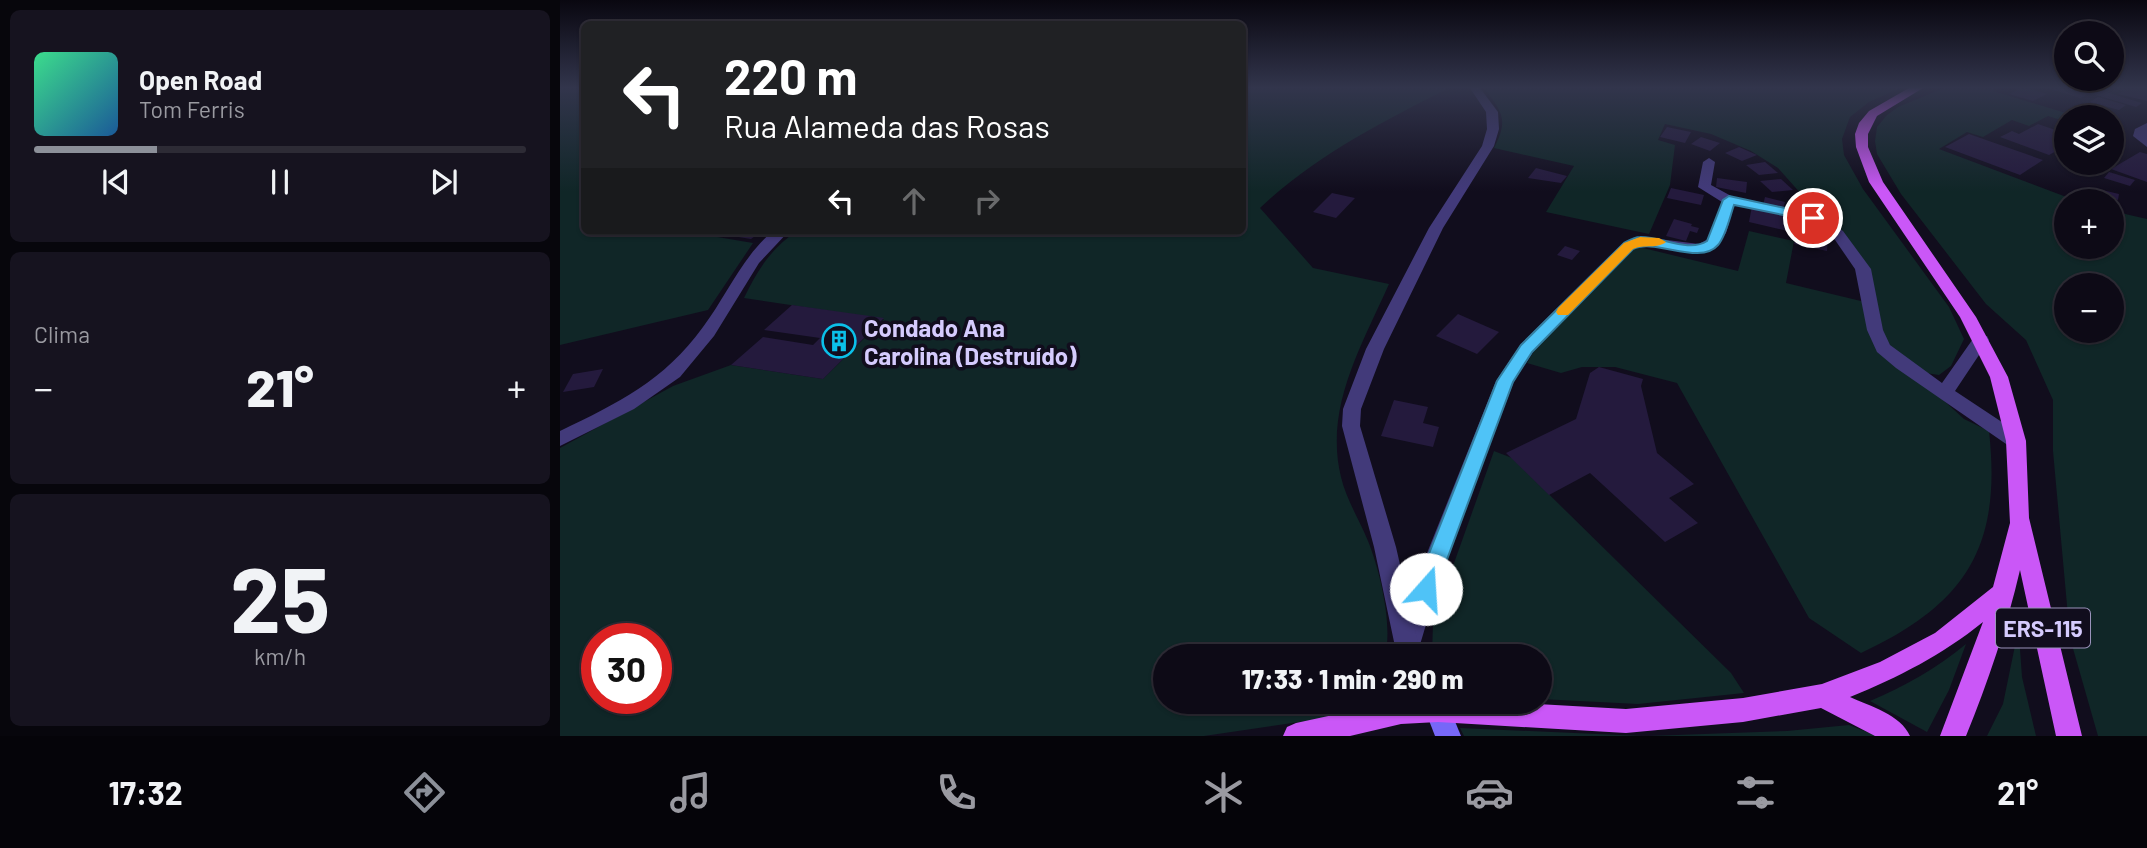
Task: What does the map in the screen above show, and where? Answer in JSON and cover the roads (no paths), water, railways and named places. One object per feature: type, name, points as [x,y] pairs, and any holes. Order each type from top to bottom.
[{"type":"main road","name":"ERS-115","points":[[1867,122],[1859,143],[1866,166],[1942,277],[1999,377],[2016,441],[2019,518],[2069,736]]},
{"type":"main road","name":"ERS-115","points":[[1953,736],[2005,591],[2019,518]]},
{"type":"main road","points":[[1531,714],[1626,722],[1743,710],[1822,696],[1889,670],[1943,640],[2005,591]]},
{"type":"main road","points":[[1822,696],[1874,720],[1897,736]]},
{"type":"main road","points":[[1296,736],[1392,714]]},
{"type":"main road","points":[[1439,714],[1448,736]]},
{"type":"street","points":[[1404,644],[1385,547],[1351,426],[1352,409],[1376,349],[1436,228],[1488,146],[1493,122]]},
{"type":"street","points":[[1709,162],[1705,187],[1729,200],[1813,218],[1838,234],[1863,269],[1875,330],[1883,348],[1902,365],[2016,441]]},
{"type":"street","points":[[1409,644],[1432,568],[1505,381],[1527,348],[1628,246],[1640,241],[1655,241],[1690,248],[1706,248],[1713,243],[1729,200]]},
{"type":"street","points":[[560,439],[632,402],[662,383],[677,369],[718,317],[744,270],[777,235]]},
{"type":"street","points":[[1944,393],[1972,356],[1980,340]]},
{"type":"place","name":"Condado Ana Carolina (Destruído)","points":[[839,341]]}]
